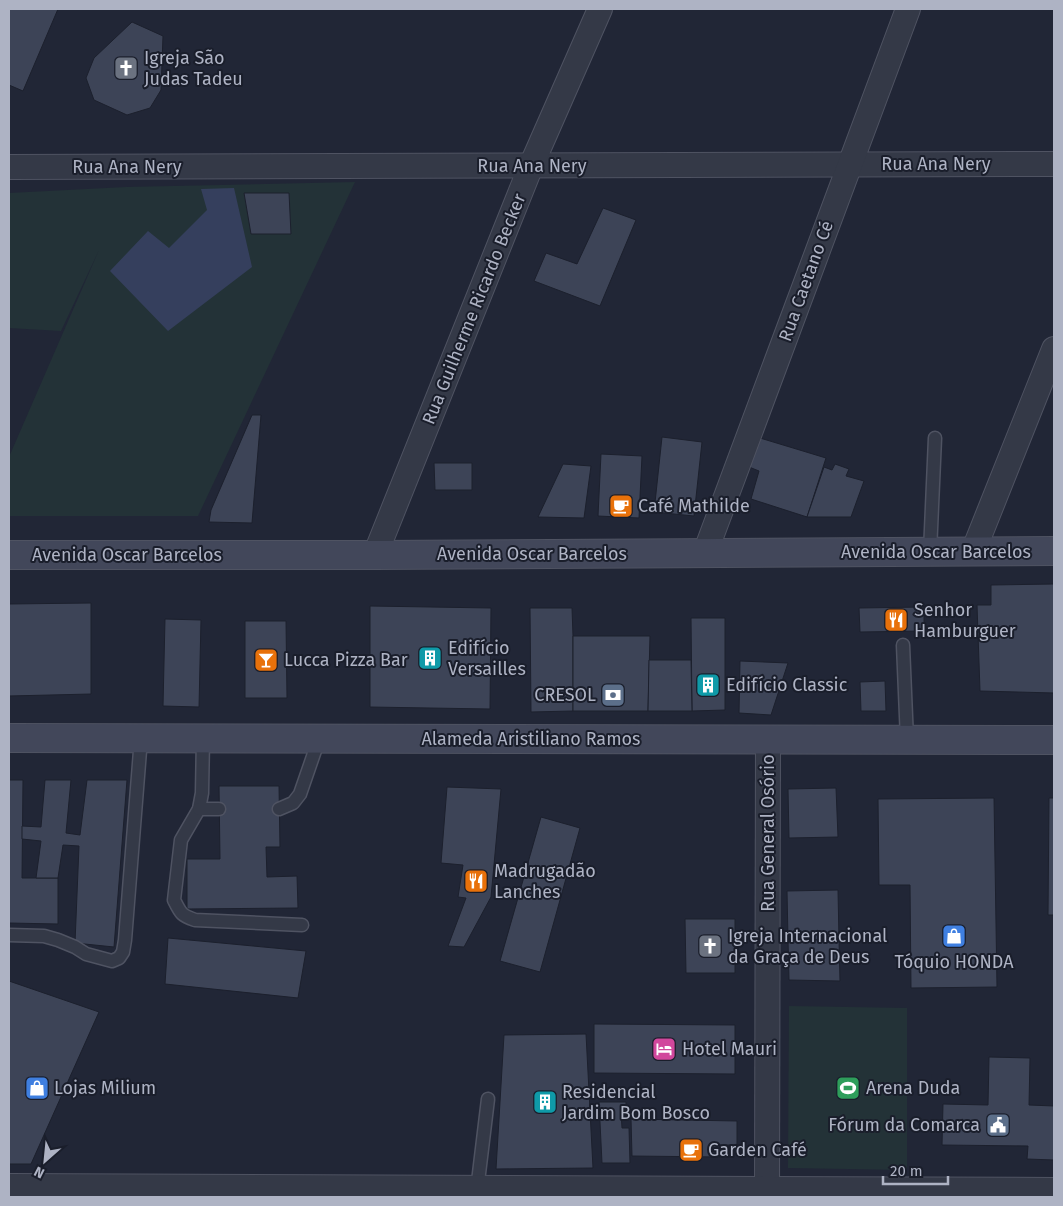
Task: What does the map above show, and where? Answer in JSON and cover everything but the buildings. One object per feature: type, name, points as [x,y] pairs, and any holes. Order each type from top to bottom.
[{"type":"main road","name":"Avenida Oscar Barcelos","points":[[9,555],[1054,551]]},
{"type":"main road","name":"Alameda Aristiliano Ramos","points":[[9,738],[1054,740]]},
{"type":"street","name":"Rua Guilherme Ricardo Becker","points":[[375,555],[531,166],[600,9]]},
{"type":"street","name":"Rua Caetano Cé","points":[[705,553],[908,9]]},
{"type":"street","name":"Rua Ana Nery","points":[[9,168],[1054,164]]},
{"type":"street","points":[[973,552],[1054,350]]},
{"type":"street","name":"Rua General Osório","points":[[767,1194],[768,739]]},
{"type":"street","points":[[9,1188],[219,1193],[494,1192],[767,1194],[1054,1192]]},
{"type":"lane","points":[[930,552],[935,438]]},
{"type":"lane","points":[[903,645],[907,740]]},
{"type":"lane","points":[[9,935],[44,936],[75,947],[86,954],[112,961],[119,958],[123,952],[125,940],[141,738]]},
{"type":"lane","points":[[203,738],[202,793],[199,809],[181,840],[174,900],[183,916],[195,920],[302,925]]},
{"type":"lane","points":[[279,809],[294,803],[300,794],[319,739]]},
{"type":"lane","points":[[199,809],[220,809]]},
{"type":"lane","points":[[488,1099],[494,1192]]},
{"type":"shaded area","points":[[355,182],[198,516],[9,516],[9,457],[99,250],[61,331],[9,328],[9,193],[126,187]]},
{"type":"shaded area","name":"Arena Duda","points":[[789,1006],[907,1008],[907,1170],[788,1168]]},
{"type":"water","points":[[234,188],[252,267],[168,331],[110,271],[148,231],[169,248],[207,210],[201,189]]},
{"type":"place","name":"Igreja São Judas Tadeu","points":[[126,68]]},
{"type":"place","name":"Café Mathilde","points":[[621,506]]},
{"type":"place","name":"Senhor Hamburguer","points":[[896,620]]},
{"type":"place","name":"Edifício Versailles","points":[[430,658]]},
{"type":"place","name":"Lucca Pizza Bar","points":[[266,660]]},
{"type":"place","name":"Edifício Classic","points":[[708,685]]},
{"type":"place","name":"CRESOL","points":[[613,695]]},
{"type":"place","name":"Madrugadão Lanches","points":[[476,881]]},
{"type":"place","name":"Tóquio HONDA","points":[[954,936]]},
{"type":"place","name":"Igreja Internacional da Graça de Deus","points":[[710,946]]},
{"type":"place","name":"Hotel Mauri","points":[[664,1049]]},
{"type":"place","name":"Lojas Milium","points":[[37,1088]]},
{"type":"place","name":"Arena Duda","points":[[848,1088]]},
{"type":"place","name":"Residencial Jardim Bom Bosco","points":[[545,1102]]},
{"type":"place","name":"Fórum da Comarca","points":[[998,1125]]},
{"type":"place","name":"Garden Café","points":[[691,1150]]}]
